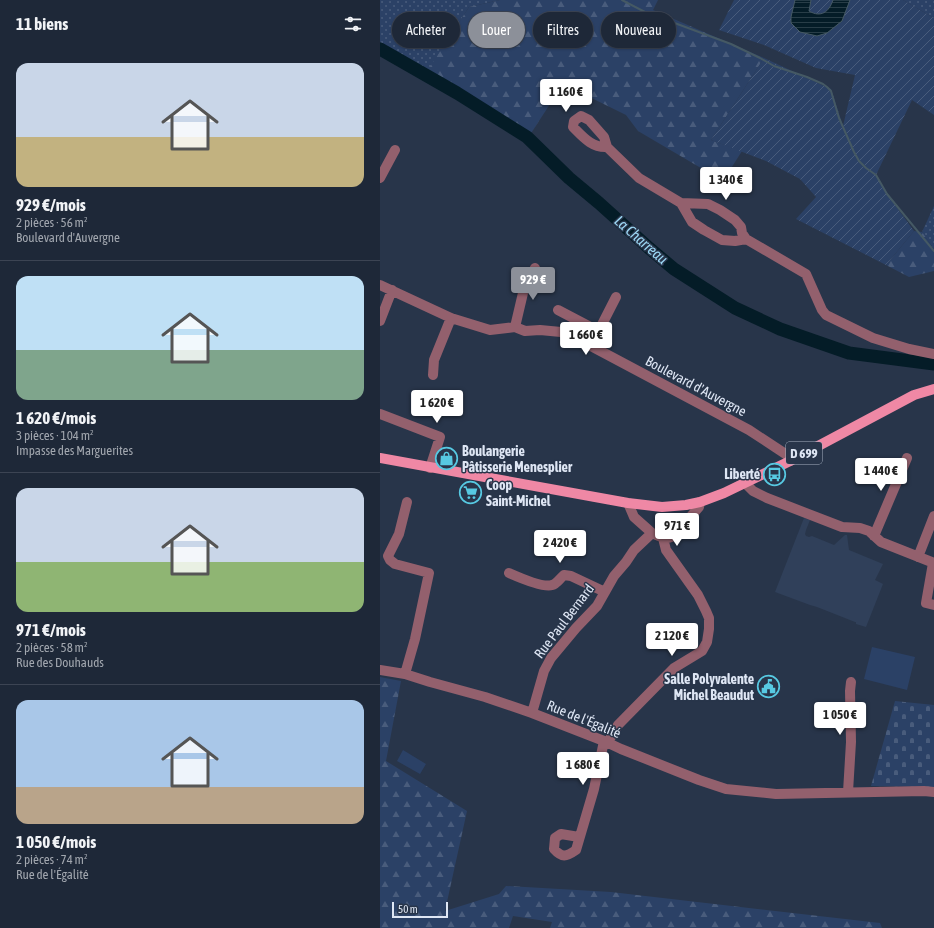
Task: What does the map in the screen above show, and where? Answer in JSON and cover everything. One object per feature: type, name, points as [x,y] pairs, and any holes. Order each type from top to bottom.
[{"type":"main road","name":"D 699","points":[[380,458],[628,503],[662,506],[686,505],[700,502],[724,493],[790,461],[914,395],[934,389]]},
{"type":"main road","name":"D 699","points":[[905,400],[934,395]]},
{"type":"street","points":[[607,147],[639,178],[681,203],[708,204],[720,210],[735,220],[746,239],[806,274],[822,310],[826,315],[873,338],[909,349],[934,354]]},
{"type":"street","points":[[380,178],[396,150]]},
{"type":"street","points":[[681,203],[692,222],[722,240],[735,241],[746,239]]},
{"type":"street","points":[[515,327],[525,287],[535,268]]},
{"type":"street","name":"Boulevard d'Auvergne","points":[[380,285],[451,318],[490,330],[515,327],[525,331],[540,330],[561,332],[591,346],[749,430],[787,455],[790,461]]},
{"type":"street","points":[[380,321],[392,290]]},
{"type":"street","points":[[591,346],[616,297]]},
{"type":"street","points":[[558,310],[598,331]]},
{"type":"street","points":[[433,375],[434,360],[451,318]]},
{"type":"street","points":[[380,414],[440,437],[430,468]]},
{"type":"street","points":[[874,536],[907,458]]},
{"type":"street","points":[[745,483],[753,491],[767,498],[842,527],[860,528],[869,531],[881,542],[934,563],[926,603],[934,605]]},
{"type":"street","points":[[405,674],[415,639],[429,573],[395,564],[388,556],[399,534],[407,502]]},
{"type":"street","points":[[628,503],[634,517],[652,533],[663,538],[668,538],[674,536],[699,507],[700,502]]},
{"type":"street","points":[[918,557],[934,516]]},
{"type":"street","name":"Rue Paul Bernard","points":[[532,713],[544,671],[551,658],[597,606],[614,576],[634,550],[652,533]]},
{"type":"street","points":[[579,837],[594,789],[606,741],[618,726],[674,668],[702,651],[707,642],[709,618],[698,595],[666,550],[663,538]]},
{"type":"street","points":[[509,573],[536,584],[550,586],[564,575],[571,576],[605,592]]},
{"type":"street","name":"Rue de l'Égalité","points":[[380,664],[399,670],[405,674]]},
{"type":"street","name":"Rue de l'Égalité","points":[[380,670],[405,674],[532,713],[606,741],[699,780],[726,789],[776,794],[934,792]]},
{"type":"street","points":[[848,792],[851,742],[851,682]]},
{"type":"shaded area","points":[[795,0],[811,0],[809,11],[821,14],[827,11],[833,0],[850,0],[842,21],[827,33],[817,36],[800,32],[791,23]]},
{"type":"shaded area","points":[[804,518],[810,520],[805,534],[806,536],[812,536],[834,545],[845,535],[847,535],[849,550],[883,564],[875,580],[883,584],[866,627],[775,592]]},
{"type":"green space","points":[[380,0],[500,0],[469,7],[460,21],[460,12],[392,12],[392,48],[443,48],[428,71],[380,42]]},
{"type":"green space","points":[[500,0],[658,0],[653,10],[658,12],[601,12],[601,48],[676,48],[676,20],[764,58],[711,140],[742,151],[723,181],[638,131],[626,115],[563,84],[526,141],[422,79],[442,48],[460,48],[460,21],[469,7]]},
{"type":"green space","points":[[734,0],[903,0],[934,18],[934,115],[912,100],[876,175],[890,198],[914,231],[886,265],[796,219],[816,197],[800,179],[766,161],[711,140],[764,58],[831,89],[843,126],[855,75],[816,68],[764,45],[719,30]]},
{"type":"green space","points":[[903,0],[934,0],[934,18]]},
{"type":"green space","points":[[934,206],[934,249],[922,232]]},
{"type":"green space","points":[[914,231],[922,232],[934,249],[934,271],[909,277],[886,265]]},
{"type":"green space","points":[[872,647],[915,657],[907,690],[864,679]]},
{"type":"green space","points":[[380,677],[401,681],[386,761],[467,811],[445,911],[499,894],[506,886],[611,892],[880,923],[882,928],[550,928],[552,922],[513,916],[509,928],[380,928]]},
{"type":"green space","points":[[895,701],[934,705],[934,787],[871,786]]},
{"type":"green space","points":[[403,750],[426,764],[420,774],[397,761]]},
{"type":"waterway","points":[[622,0],[645,12],[731,44],[774,66],[807,77],[827,87],[831,91],[839,118],[859,161],[876,175],[887,194],[934,251]]},
{"type":"waterway","name":"La Charreau","points":[[380,49],[457,93],[527,137],[569,178],[674,269],[735,308],[780,329],[849,353],[934,364]]},
{"type":"place","name":"Boulangerie Pâtisserie Menesplier","points":[[446,459]]},
{"type":"place","name":"Liberté","points":[[775,474]]},
{"type":"place","name":"Coop Saint-Michel","points":[[471,493]]},
{"type":"place","name":"Salle Polyvalente Michel Beaudut","points":[[769,687]]}]
